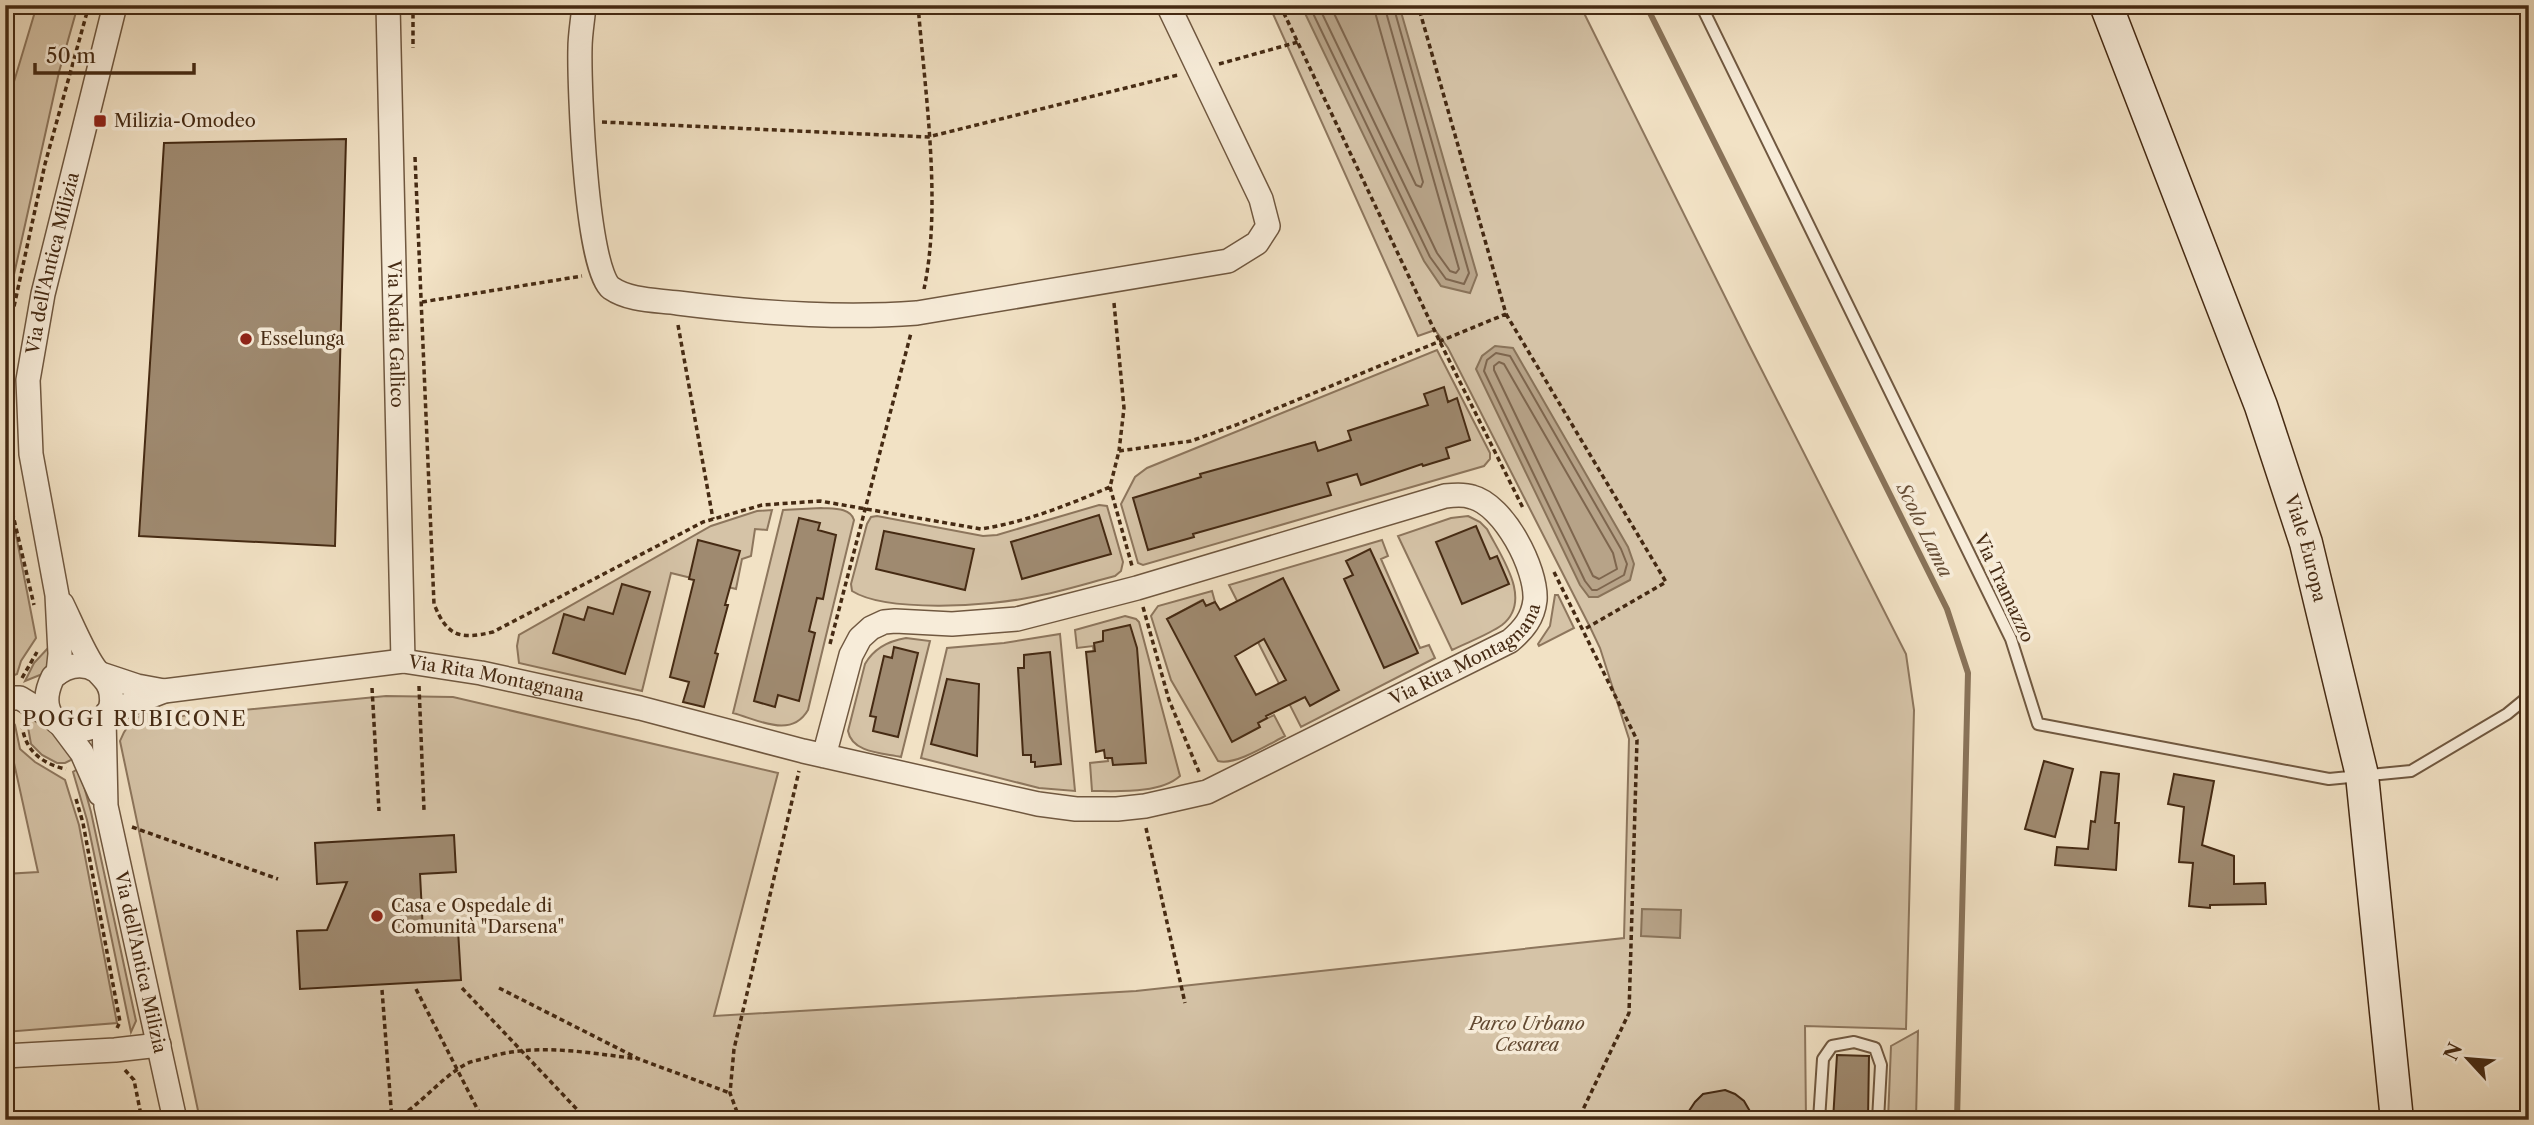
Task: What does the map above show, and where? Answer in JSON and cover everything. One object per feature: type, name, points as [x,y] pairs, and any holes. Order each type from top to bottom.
[{"type":"main road","name":"Viale Europa","points":[[2106,5],[2265,418],[2306,543],[2362,775],[2397,1120]]},
{"type":"street","name":"Via Nadia Gallico","points":[[388,5],[403,661]]},
{"type":"street","points":[[584,5],[580,47],[584,154],[597,262],[609,287],[630,297],[719,308],[873,316],[917,313],[1228,261],[1258,243],[1268,226],[1261,199],[1168,5]]},
{"type":"street","name":"Via dell'Antica Milizia","points":[[55,675],[60,654],[57,595],[31,454],[28,380],[43,294],[116,9]]},
{"type":"street","name":"Via Rita Montagnana","points":[[106,716],[164,691],[403,661],[481,673],[640,708],[824,756],[1038,804],[1076,810],[1145,806],[1207,792],[1510,641],[1525,628],[1533,609],[1532,573],[1505,521],[1495,510],[1475,497],[1445,496],[1138,589],[1017,619],[952,624],[884,622],[871,628],[860,638],[851,655],[824,756]]},
{"type":"street","name":"Via dell'Antica Milizia","points":[[57,595],[99,672]]},
{"type":"street","points":[[82,665],[99,672],[108,682],[111,693],[111,703],[106,716],[92,728],[82,731],[57,722],[12,698],[71,666],[82,665]]},
{"type":"street","name":"Via Rita Montagnana","points":[[99,672],[137,686],[164,691]]},
{"type":"street","points":[[55,675],[46,698],[57,722]]},
{"type":"street","name":"Via dell'Antica Milizia","points":[[106,716],[106,806]]},
{"type":"street","name":"Via dell'Antica Milizia","points":[[57,722],[82,753],[106,806],[175,1120]]},
{"type":"street","points":[[5,1056],[159,1045]]},
{"type":"lane","name":"Via Tramazzo","points":[[1701,5],[2011,639],[2038,724],[2329,779],[2410,771],[2507,714],[2529,696]]},
{"type":"lane","points":[[1819,1120],[1823,1059],[1832,1046],[1854,1042],[1875,1048],[1881,1065],[1878,1120]]},
{"type":"path","points":[[5,348],[45,164],[89,5]]},
{"type":"path","points":[[413,5],[413,61]]},
{"type":"path","points":[[828,653],[864,508],[925,286],[931,230],[928,137],[918,5]]},
{"type":"path","points":[[1418,5],[1506,314],[1666,582],[1583,630]]},
{"type":"path","points":[[583,121],[928,137],[1199,70],[1298,42]]},
{"type":"path","points":[[415,156],[434,604],[442,623],[458,636],[472,638],[493,632],[713,519],[762,505],[820,501],[981,529],[1005,525],[1063,507],[1110,487]]},
{"type":"path","points":[[422,302],[602,273]]},
{"type":"path","points":[[1112,281],[1124,408],[1119,451],[1110,487],[1133,572]]},
{"type":"path","points":[[674,302],[713,519]]},
{"type":"path","points":[[1119,451],[1191,441],[1506,314]]},
{"type":"path","points":[[5,453],[13,515],[34,605]]},
{"type":"path","points":[[1141,600],[1169,700],[1201,777]]},
{"type":"path","points":[[43,644],[32,658],[12,698],[23,737],[30,750],[55,766],[68,769]]},
{"type":"path","points":[[419,686],[424,810]]},
{"type":"path","points":[[372,688],[379,811]]},
{"type":"path","points":[[740,1120],[730,1093],[734,1049],[801,761]]},
{"type":"path","points":[[76,796],[120,1022],[114,1035],[118,1062],[134,1080],[142,1120]]},
{"type":"path","points":[[130,826],[278,880]]},
{"type":"path","points":[[1146,828],[1185,1003]]},
{"type":"path","points":[[462,988],[587,1120]]},
{"type":"path","points":[[499,988],[639,1059],[730,1093]]},
{"type":"path","points":[[416,989],[483,1120]]},
{"type":"path","points":[[382,990],[393,1120],[411,1111],[466,1064],[509,1050],[557,1049],[639,1059]]},
{"type":"green space","points":[[37,5],[78,5],[59,72],[5,315],[5,96],[10,95]]},
{"type":"green space","name":"Parco Urbano Cesarea","points":[[1269,5],[1580,5],[1906,654],[1914,710],[1906,1029],[1805,1026],[1806,1120],[200,1120],[120,741],[128,726],[147,713],[163,713],[171,717],[386,696],[453,697],[778,773],[714,1016],[1136,991],[1624,938],[1629,739],[1600,648],[1448,348],[1435,330],[1418,336]]},
{"type":"green space","points":[[1437,350],[1490,453],[1490,459],[1484,466],[1143,565],[1138,563],[1121,504],[1135,477],[1147,468]]},
{"type":"green space","points":[[5,478],[36,638],[21,661],[17,674],[5,679]]},
{"type":"green space","points":[[1099,505],[1107,506],[1123,562],[1121,571],[1115,576],[1032,597],[966,605],[889,602],[868,598],[852,591],[851,584],[871,517],[983,536],[997,535]]},
{"type":"green space","points":[[821,508],[845,511],[854,520],[808,710],[801,719],[784,726],[733,713],[783,510]]},
{"type":"green space","points":[[772,510],[767,530],[755,529],[751,556],[742,559],[736,589],[671,573],[642,691],[519,663],[519,635],[711,526],[757,511]]},
{"type":"green space","points":[[1468,516],[1487,529],[1499,551],[1515,590],[1515,603],[1511,615],[1502,625],[1452,650],[1398,536],[1451,518]]},
{"type":"green space","points":[[1382,540],[1388,556],[1381,559],[1420,648],[1429,645],[1435,658],[1301,727],[1229,585]]},
{"type":"green space","points":[[1212,591],[1215,602],[1206,606],[1202,600],[1167,619],[1258,723],[1274,715],[1285,736],[1252,753],[1225,762],[1218,761],[1171,680],[1151,616],[1158,606]]},
{"type":"green space","points":[[1555,595],[1558,595],[1574,628],[1539,646],[1550,626]]},
{"type":"green space","points":[[1125,616],[1139,622],[1180,776],[1172,782],[1150,789],[1092,791],[1090,763],[1108,761],[1093,646],[1077,648],[1075,630]]},
{"type":"green space","points":[[1060,634],[1075,791],[1039,788],[921,758],[947,648]]},
{"type":"green space","points":[[906,638],[930,641],[901,757],[862,748],[855,744],[848,731],[865,664],[882,646]]},
{"type":"green space","points":[[48,648],[53,648],[45,673],[25,681],[34,663]]},
{"type":"green space","points":[[26,716],[44,723],[75,758],[65,763],[57,763],[42,755],[31,744]]},
{"type":"green space","points":[[5,722],[13,722],[15,725],[20,749],[35,762],[65,780],[79,825],[117,1023],[5,1032],[5,874],[38,872]]},
{"type":"green space","points":[[79,768],[136,1021],[131,1032],[87,820],[73,772]]},
{"type":"green space","points":[[1918,1031],[1916,1120],[1888,1120],[1891,1046]]},
{"type":"water","points":[[1301,5],[1399,5],[1477,275],[1470,293],[1441,286],[1424,261]]},
{"type":"water","points":[[1495,346],[1513,348],[1628,547],[1634,564],[1630,580],[1598,597],[1589,597],[1580,585],[1476,369],[1482,356]]},
{"type":"water","points":[[1642,909],[1681,910],[1680,938],[1641,936]]},
{"type":"building","name":"Esselunga","points":[[346,139],[335,546],[139,536],[164,143]]},
{"type":"building","points":[[1444,387],[1448,402],[1457,398],[1470,440],[1446,448],[1449,458],[1423,466],[1422,464],[1361,485],[1357,474],[1327,483],[1331,495],[1193,534],[1194,537],[1148,550],[1133,498],[1201,477],[1200,474],[1315,442],[1318,451],[1351,440],[1348,431],[1428,405],[1424,394]]},
{"type":"building","points":[[1099,515],[1111,554],[1022,579],[1011,542]]},
{"type":"building","points":[[799,518],[820,523],[818,530],[836,535],[823,599],[817,598],[809,631],[815,633],[799,701],[778,695],[775,707],[754,701]]},
{"type":"building","points":[[1476,526],[1490,559],[1497,556],[1509,584],[1462,604],[1436,542]]},
{"type":"building","points":[[884,531],[974,549],[965,590],[876,569]]},
{"type":"building","points":[[698,540],[740,551],[725,605],[728,605],[715,653],[718,654],[704,707],[683,702],[689,682],[670,677],[694,580],[689,579]]},
{"type":"building","points":[[1370,549],[1418,653],[1384,668],[1344,579],[1353,575],[1346,561]]},
{"type":"building","points":[[1283,578],[1339,690],[1310,706],[1305,697],[1266,716],[1267,718],[1258,723],[1260,727],[1232,742],[1167,619],[1203,600],[1206,606],[1215,602],[1220,610]],"holes":[[[1264,639],[1286,680],[1256,695],[1235,656]]]},
{"type":"building","points":[[622,584],[650,592],[625,674],[553,653],[564,614],[584,620],[588,607],[613,614]]},
{"type":"building","points":[[1130,625],[1137,648],[1146,763],[1113,765],[1112,758],[1105,758],[1104,750],[1096,752],[1086,652],[1095,651],[1094,643],[1103,641],[1103,631]]},
{"type":"building","points":[[894,647],[918,653],[898,737],[873,731],[876,717],[870,716],[884,656],[892,658]]},
{"type":"building","points":[[1050,652],[1061,764],[1035,767],[1035,762],[1031,762],[1031,755],[1023,755],[1018,668],[1024,668],[1024,655]]},
{"type":"building","points":[[947,679],[979,684],[977,756],[931,744]]},
{"type":"building","points":[[2044,761],[2073,769],[2055,837],[2025,829]]},
{"type":"building","points":[[2101,772],[2119,774],[2115,823],[2119,823],[2116,870],[2055,865],[2057,847],[2088,849],[2091,821],[2095,822]]},
{"type":"building","points":[[2174,774],[2214,781],[2202,845],[2234,856],[2234,884],[2265,883],[2266,904],[2210,905],[2210,908],[2189,906],[2193,863],[2179,862],[2184,807],[2168,804]]},
{"type":"building","name":"Casa e Ospedale di Comunità \"Darsena\"","points":[[454,835],[456,872],[420,874],[423,932],[458,930],[461,980],[300,989],[297,931],[327,930],[347,882],[317,884],[315,843]]},
{"type":"building","points":[[1837,1055],[1869,1056],[1868,1120],[1833,1120]]},
{"type":"building","points":[[1725,1090],[1744,1101],[1755,1120],[1683,1120],[1703,1094]]},
{"type":"waterway","name":"Scolo Lama","points":[[1646,5],[1947,609],[1968,673],[1957,1120]]},
{"type":"place","name":"Milizia-Omodeo","points":[[100,121]]},
{"type":"place","name":"Esselunga","points":[[246,339]]},
{"type":"place","name":"Casa e Ospedale di Comunità \"Darsena\"","points":[[377,916]]},
{"type":"district","name":"POGGI RUBICONE","points":[[135,719]]}]
